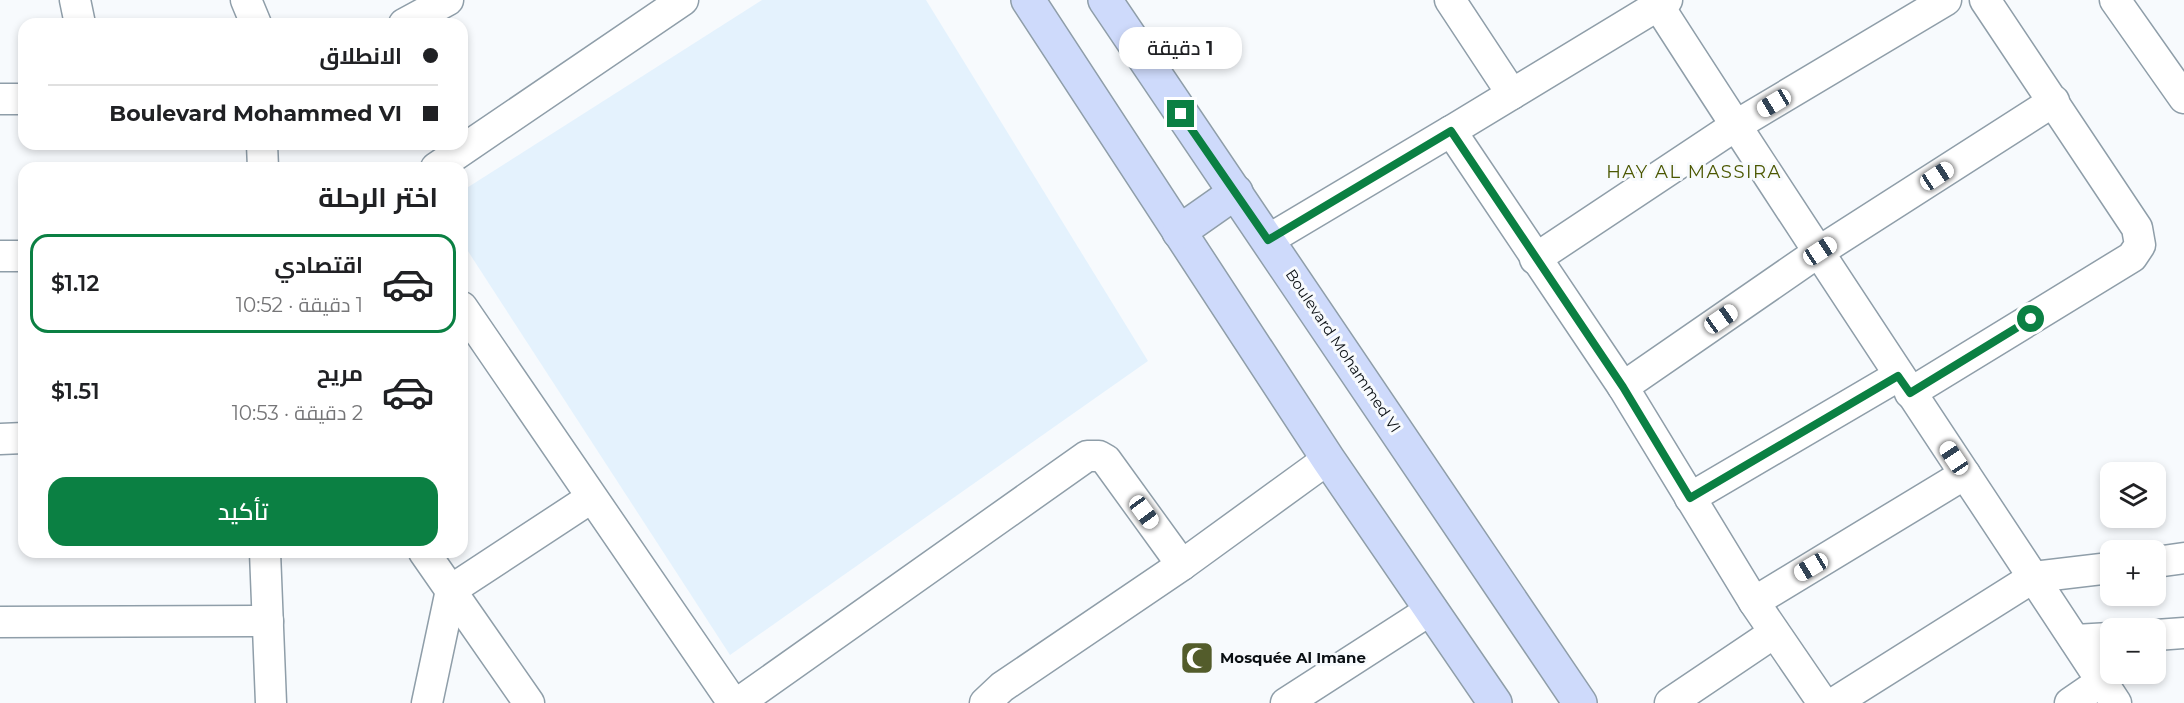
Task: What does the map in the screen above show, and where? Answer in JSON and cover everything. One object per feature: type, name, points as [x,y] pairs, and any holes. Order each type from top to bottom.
[{"type":"street","points":[[75,0],[79,18]]},
{"type":"street","points":[[246,0],[254,18]]},
{"type":"street","points":[[1028,0],[1328,459],[1495,703]]},
{"type":"street","name":"Boulevard Mohammed VI","points":[[1104,0],[1580,703]]},
{"type":"street","points":[[1450,0],[1512,94]]},
{"type":"street","points":[[1535,258],[1735,126],[1946,0]]},
{"type":"street","points":[[1690,498],[1904,384],[2132,257],[2140,245],[2137,228],[2054,100],[1985,0]]},
{"type":"street","points":[[468,146],[680,1]]},
{"type":"street","points":[[1268,240],[1662,3],[1735,126],[1820,251],[1904,384],[2109,692],[2070,703]]},
{"type":"street","points":[[2128,4],[2184,98]]},
{"type":"street","points":[[0,99],[18,99]]},
{"type":"street","points":[[1623,387],[1820,251],[2054,100]]},
{"type":"street","points":[[1451,131],[1623,387],[1754,602],[1823,703]]},
{"type":"street","points":[[445,162],[462,150]]},
{"type":"street","points":[[1179,232],[1236,192]]},
{"type":"street","points":[[0,256],[18,256]]},
{"type":"street","points":[[468,316],[733,703]]},
{"type":"street","points":[[0,439],[18,438]]},
{"type":"street","points":[[738,703],[1087,456],[1100,456],[1106,460],[1182,565]]},
{"type":"street","points":[[985,703],[1002,687],[1182,565],[1328,459]]},
{"type":"street","points":[[1754,602],[1965,474]]},
{"type":"street","points":[[427,703],[451,590],[591,498]]},
{"type":"street","points":[[266,558],[271,703]]},
{"type":"street","points":[[428,558],[529,703]]},
{"type":"street","points":[[2166,561],[2184,558]]},
{"type":"street","points":[[1834,703],[2034,577],[2100,569]]},
{"type":"street","points":[[1286,703],[1432,609]]},
{"type":"street","points":[[0,622],[268,621]]},
{"type":"street","points":[[1670,703],[1774,633]]},
{"type":"street","points":[[2166,634],[2184,633]]},
{"type":"street","points":[[2075,640],[2100,639]]},
{"type":"shaded area","points":[[762,0],[926,0],[1148,361],[730,655],[468,251],[468,187]]},
{"type":"place","name":"Mosquée Al Imane","points":[[1197,658]]},
{"type":"district","name":"HAY AL MASSIRA","points":[[1694,172]]},
{"type":"route","points":[[1181,114],[1268,240],[1451,131],[1623,387],[1690,498],[1898,376],[1910,393],[2031,319]]}]
